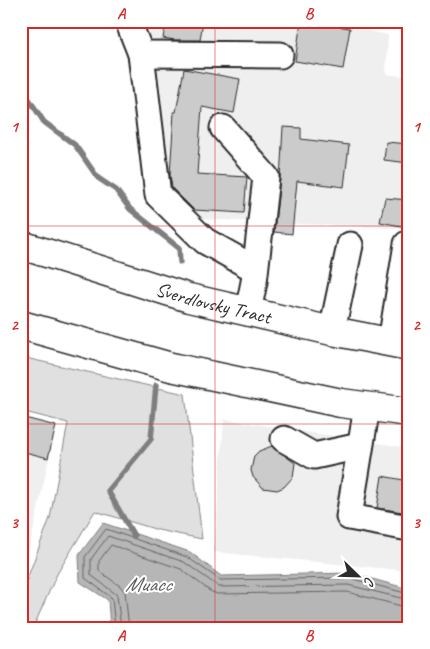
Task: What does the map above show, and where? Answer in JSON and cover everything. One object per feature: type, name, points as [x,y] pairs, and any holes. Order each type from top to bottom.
[{"type":"main road","name":"Sverdlovsky Tract","points":[[21,245],[189,298],[332,331],[400,344]]},
{"type":"main road","points":[[21,325],[171,367],[341,403],[409,412]]},
{"type":"lane","points":[[128,21],[140,54],[158,195],[205,241],[255,269]]},
{"type":"lane","points":[[140,54],[280,55]]},
{"type":"lane","points":[[223,128],[266,177],[248,312]]},
{"type":"lane","points":[[400,344],[407,244]]},
{"type":"lane","points":[[332,331],[350,245]]},
{"type":"lane","points":[[367,407],[349,517],[409,528]]},
{"type":"lane","points":[[284,439],[314,456],[360,446]]},
{"type":"shaded area","points":[[148,21],[322,21],[388,35],[386,74],[409,77],[409,229],[176,218],[162,185]]},
{"type":"shaded area","points":[[21,357],[185,394],[202,539],[158,530],[95,511],[57,574],[33,628],[21,628],[21,595],[50,518],[68,423],[21,411]]},
{"type":"shaded area","points":[[21,417],[56,426],[29,550],[21,568]]},
{"type":"shaded area","points":[[224,419],[409,448],[409,571],[214,552]]},
{"type":"water","name":"Миасс","points":[[103,523],[190,552],[221,576],[350,573],[409,589],[409,628],[110,628],[108,600],[80,582],[79,555]]},
{"type":"building","points":[[166,21],[203,21],[200,40],[163,38]]},
{"type":"building","points":[[301,21],[350,28],[343,69],[295,61]]},
{"type":"building","points":[[184,69],[240,79],[234,113],[202,107],[197,174],[247,177],[244,213],[194,210],[172,188],[170,175],[174,112],[176,112]]},
{"type":"building","points":[[283,127],[301,128],[301,139],[349,145],[344,187],[297,181],[292,234],[274,232]]},
{"type":"building","points":[[386,142],[409,144],[409,163],[384,160]]},
{"type":"building","points":[[385,198],[409,200],[406,227],[380,222]]},
{"type":"building","points":[[21,417],[56,426],[48,458],[21,451]]},
{"type":"building","points":[[272,446],[295,463],[293,477],[284,487],[277,490],[263,488],[253,477],[251,470],[254,456],[259,451]]},
{"type":"building","points":[[382,476],[409,481],[409,513],[377,508]]},
{"type":"waterway","points":[[21,87],[44,122],[75,145],[98,178],[116,190],[130,209],[179,248],[180,262]]},
{"type":"waterway","points":[[134,536],[108,491],[151,439],[156,385]]}]
